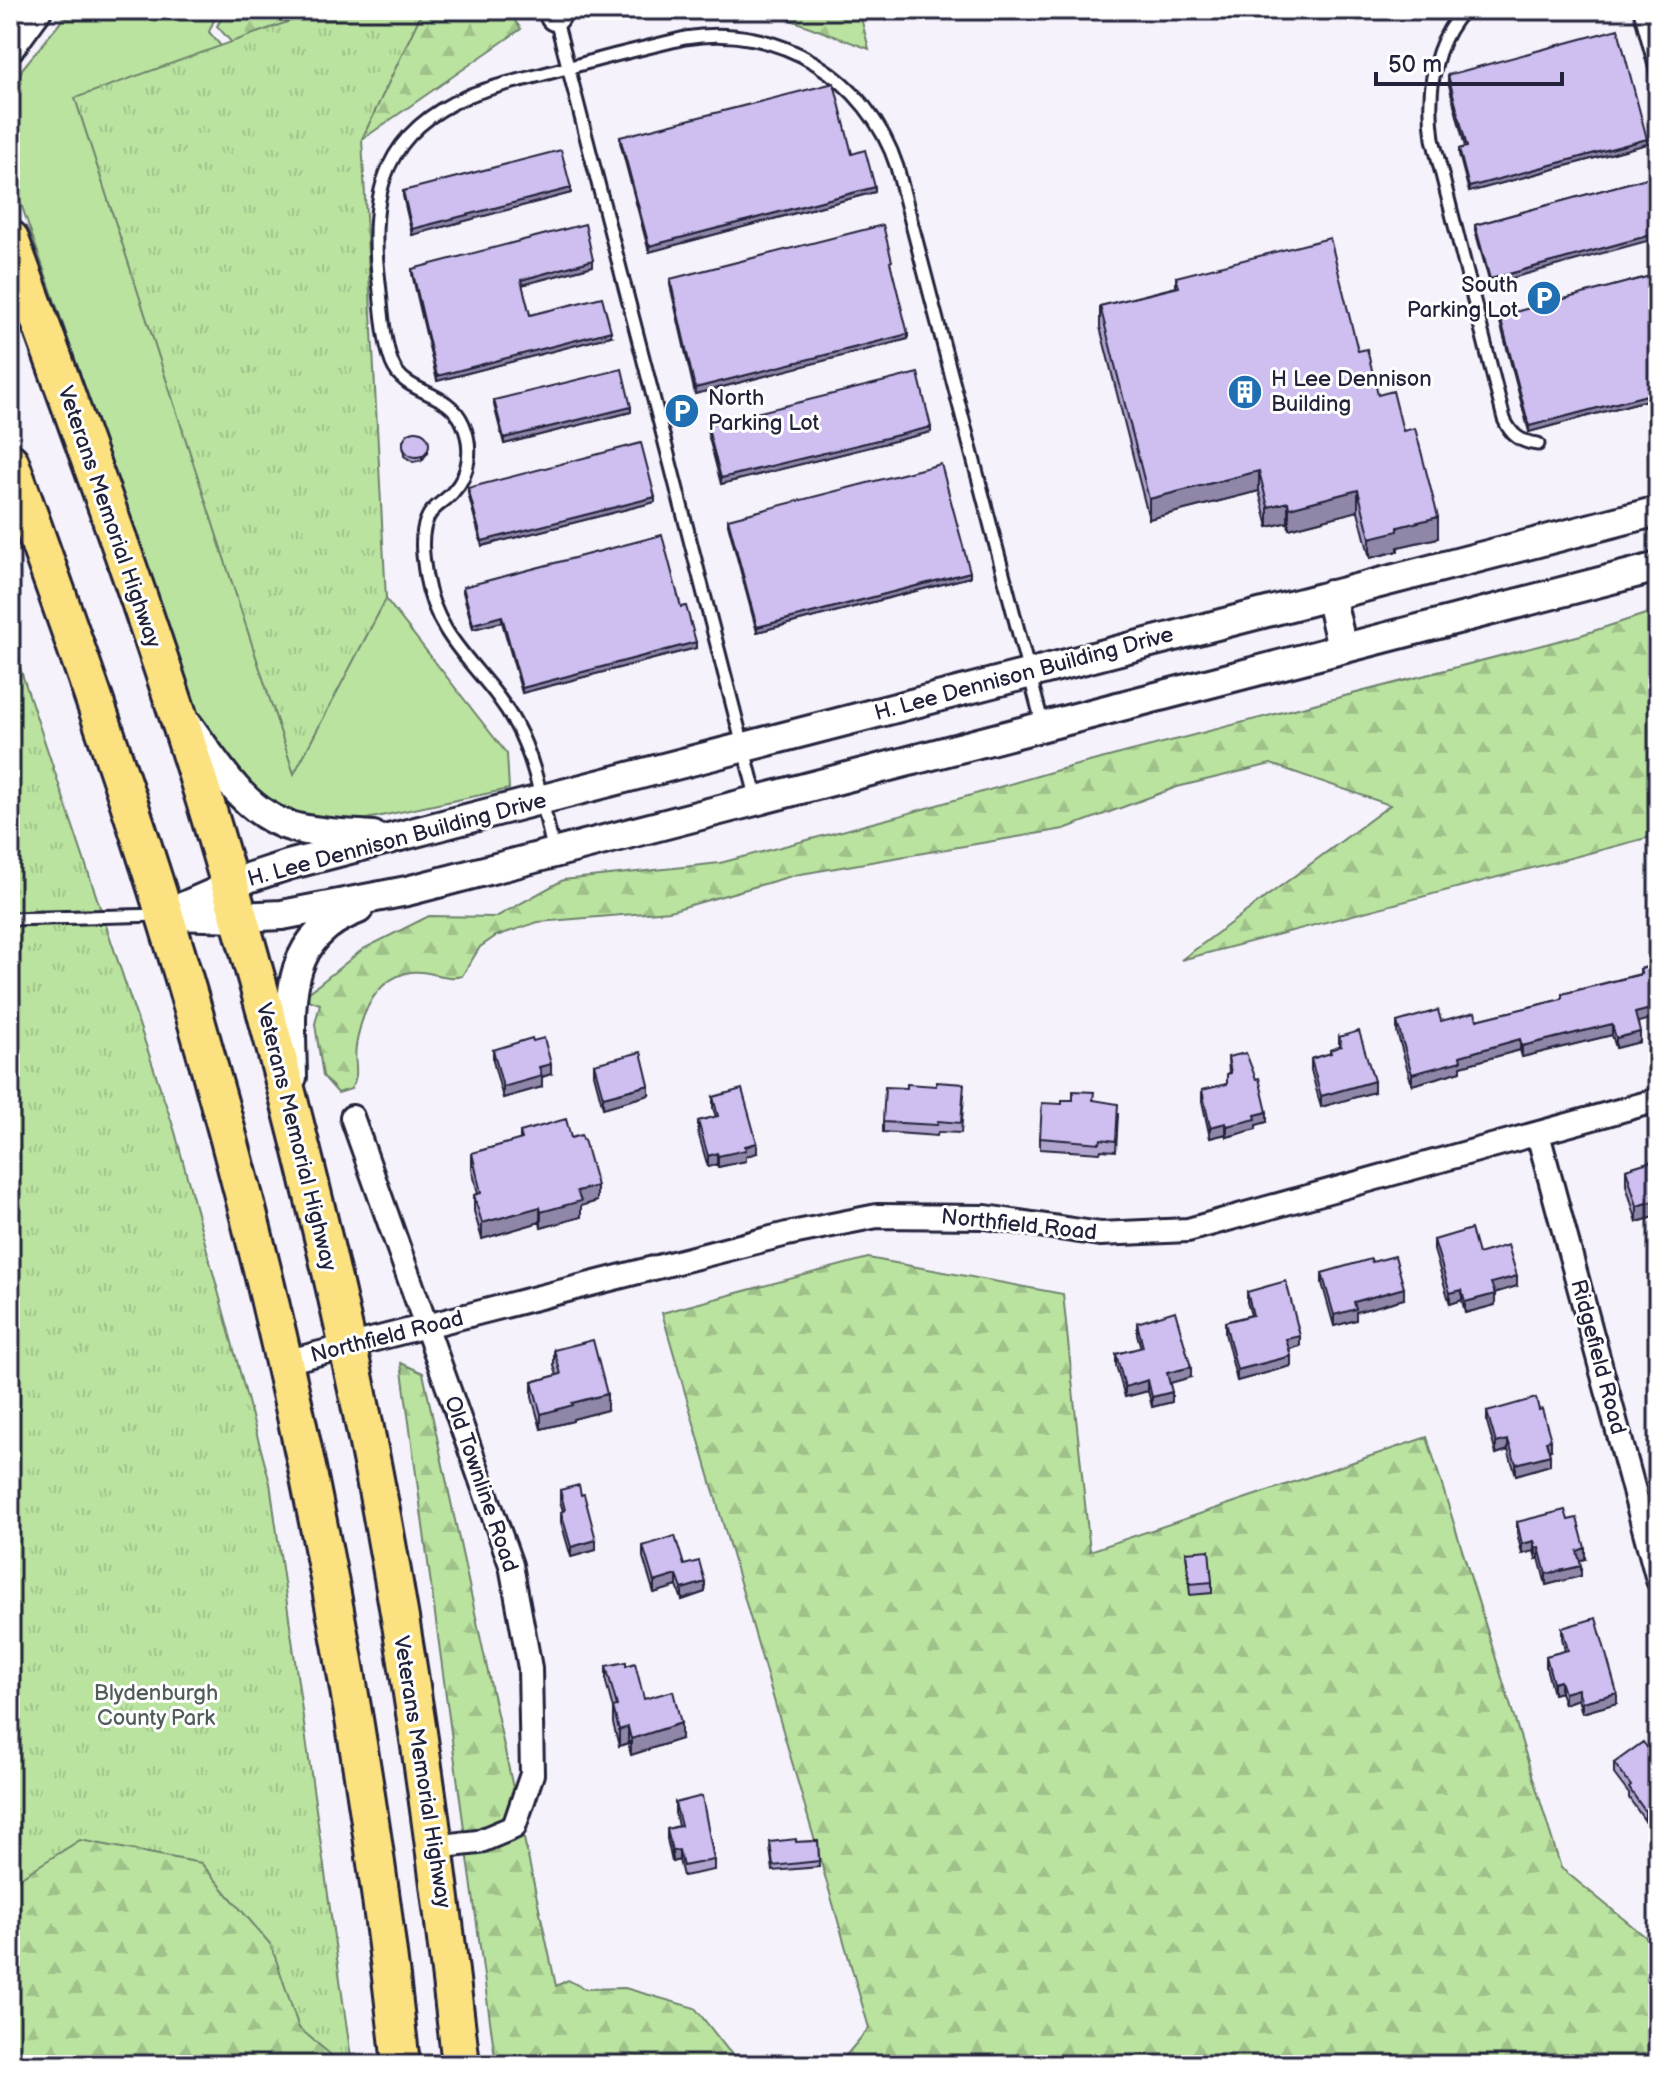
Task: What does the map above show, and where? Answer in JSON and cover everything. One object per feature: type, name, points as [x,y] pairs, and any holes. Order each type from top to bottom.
[{"type":"highway","name":"Veterans Memorial Highway","points":[[10,239],[116,532],[175,707],[234,902],[292,1113],[374,1474],[434,1847],[461,2065]]},
{"type":"highway","points":[[10,462],[99,715],[164,915],[211,1072],[285,1362],[318,1516],[366,1787],[401,2065]]},
{"type":"street","points":[[10,47],[37,10]]},
{"type":"street","name":"H. Lee Dennison Building Drive","points":[[234,902],[272,870],[1658,511]]},
{"type":"street","name":"H. Lee Dennison Building Drive","points":[[164,915],[234,902],[282,915],[407,891],[1658,567]]},
{"type":"street","points":[[1330,595],[1342,648]]},
{"type":"street","points":[[175,707],[235,789],[268,816],[280,823],[309,831],[394,837]]},
{"type":"street","points":[[292,1113],[292,988],[305,949],[323,928],[340,916],[407,891]]},
{"type":"street","name":"Northfield Road","points":[[285,1362],[787,1234],[877,1216],[985,1217],[1100,1234],[1188,1230],[1658,1100]]},
{"type":"street","name":"Old Townline Road","points":[[352,1117],[511,1565],[530,1668],[532,1774],[514,1827],[478,1842],[434,1847]]},
{"type":"street","name":"Ridgefield Road","points":[[1538,1134],[1658,1580]]},
{"type":"lane","points":[[1464,10],[1448,30],[1435,63],[1430,98],[1433,139],[1504,419],[1514,436],[1538,444]]},
{"type":"lane","points":[[1640,10],[1658,77]]},
{"type":"lane","points":[[555,12],[757,801]]},
{"type":"lane","points":[[554,853],[519,728],[502,702],[451,641],[433,605],[423,559],[424,530],[433,508],[453,492],[466,471],[469,459],[467,436],[458,415],[444,400],[407,382],[393,365],[386,338],[375,223],[380,187],[388,169],[408,136],[421,124],[471,95],[568,67],[685,38],[740,35],[777,45],[813,60],[829,71],[873,116],[897,167],[1043,726]]},
{"type":"lane","points":[[10,919],[164,915]]},
{"type":"green space","points":[[96,10],[218,10],[209,32],[328,171],[386,599],[507,754],[509,789],[362,820],[294,820],[245,792],[207,739],[10,172],[10,112],[22,69],[64,18]]},
{"type":"green space","points":[[227,10],[507,10],[521,29],[334,159],[217,26]]},
{"type":"green space","points":[[321,10],[423,10],[362,139],[386,599],[294,774],[75,98]]},
{"type":"green space","points":[[764,10],[859,10],[869,49]]},
{"type":"green space","points":[[1658,610],[1658,835],[1181,960],[1390,805],[1271,764],[1177,787],[1064,829],[795,875],[670,911],[538,922],[496,936],[480,947],[462,976],[413,972],[395,977],[385,984],[371,1001],[361,1023],[356,1046],[356,1078],[351,1089],[338,1093],[323,1076],[315,1024],[320,1004],[302,998],[363,949],[429,916],[496,917],[563,880],[720,863],[1058,770],[1581,635]]},
{"type":"green space","name":"Blydenburgh County Park","points":[[10,638],[175,1132],[270,1483],[352,2065],[343,2065],[299,2028],[271,1945],[201,1863],[80,1840],[10,1884]]},
{"type":"green space","name":"Blydenburgh County Park","points":[[10,944],[308,1837],[339,2065],[10,2065]]},
{"type":"green space","points":[[868,1258],[1063,1294],[1090,1551],[1427,1437],[1561,1868],[1658,1947],[1658,2065],[838,2065],[869,2028],[662,1313]]},
{"type":"green space","points":[[401,1363],[423,1373],[556,1986],[568,1980],[585,1989],[625,1988],[695,2008],[728,2050],[747,2065],[496,2065]]},
{"type":"building","points":[[1618,29],[1647,139],[1469,187],[1459,149],[1467,147],[1448,75]]},
{"type":"building","points":[[834,83],[852,154],[865,150],[875,187],[649,246],[620,137]]},
{"type":"building","points":[[561,150],[571,188],[412,229],[403,191]]},
{"type":"building","points":[[1658,175],[1658,233],[1490,279],[1475,225]]},
{"type":"building","points":[[585,224],[593,260],[521,280],[530,315],[602,297],[611,331],[437,376],[412,269]]},
{"type":"building","points":[[883,225],[908,334],[695,388],[670,279]]},
{"type":"building","name":"H Lee Dennison Building","points":[[1330,238],[1358,351],[1367,349],[1378,395],[1393,391],[1403,431],[1415,428],[1438,517],[1370,538],[1358,490],[1289,508],[1288,502],[1268,507],[1259,471],[1149,499],[1100,306],[1179,287],[1176,277]]},
{"type":"building","points":[[1658,274],[1658,392],[1529,426],[1500,316]]},
{"type":"building","points":[[622,369],[631,407],[504,438],[494,400]]},
{"type":"building","points":[[918,373],[931,427],[721,478],[707,425]]},
{"type":"building","points":[[416,431],[425,435],[429,444],[425,453],[416,457],[407,453],[403,444],[407,435]]},
{"type":"building","points":[[641,443],[655,497],[482,541],[468,488]]},
{"type":"building","points":[[941,464],[970,572],[757,627],[728,519]]},
{"type":"building","points":[[662,535],[681,607],[686,606],[696,642],[522,688],[502,616],[473,624],[463,587]]},
{"type":"building","points":[[1658,964],[1658,1007],[1635,1013],[1640,1032],[1616,1038],[1612,1024],[1522,1046],[1520,1039],[1460,1056],[1461,1061],[1412,1074],[1397,1022],[1438,1010],[1441,1021],[1475,1012],[1477,1020],[1562,999],[1562,994],[1642,974],[1640,969]]},
{"type":"building","points":[[1359,1031],[1374,1081],[1321,1096],[1311,1059],[1331,1053],[1330,1050],[1341,1046],[1339,1037]]},
{"type":"building","points":[[532,1038],[533,1041],[544,1038],[551,1064],[539,1067],[542,1076],[503,1087],[493,1050]]},
{"type":"building","points":[[641,1052],[649,1085],[603,1097],[594,1064]]},
{"type":"building","points":[[1246,1053],[1256,1079],[1259,1078],[1267,1112],[1255,1115],[1256,1119],[1210,1127],[1202,1090],[1227,1084],[1227,1074],[1231,1073],[1228,1057]]},
{"type":"building","points":[[936,1082],[964,1084],[961,1123],[883,1122],[885,1087],[907,1088],[907,1084],[936,1086]]},
{"type":"building","points":[[742,1089],[757,1143],[745,1146],[746,1150],[708,1156],[698,1121],[718,1116],[713,1097]]},
{"type":"building","points":[[1073,1091],[1094,1092],[1093,1100],[1118,1104],[1116,1141],[1101,1139],[1100,1143],[1040,1138],[1042,1103],[1062,1104],[1062,1100],[1073,1100]]},
{"type":"building","points":[[566,1119],[571,1138],[581,1135],[585,1143],[597,1186],[577,1191],[581,1201],[541,1212],[540,1207],[482,1223],[474,1195],[481,1193],[472,1153],[522,1139],[520,1132]]},
{"type":"building","points":[[1658,1159],[1658,1200],[1637,1206],[1626,1169]]},
{"type":"building","points":[[1471,1229],[1478,1254],[1508,1245],[1517,1276],[1491,1283],[1495,1294],[1465,1302],[1462,1290],[1450,1293],[1434,1240]]},
{"type":"building","points":[[1395,1256],[1404,1288],[1354,1302],[1356,1309],[1334,1315],[1322,1273],[1371,1259],[1372,1262]]},
{"type":"building","points":[[1286,1281],[1300,1336],[1286,1339],[1291,1356],[1237,1370],[1225,1322],[1253,1315],[1247,1292]]},
{"type":"building","points":[[1175,1311],[1191,1367],[1167,1373],[1172,1392],[1152,1397],[1148,1380],[1125,1387],[1116,1354],[1143,1347],[1137,1323]]},
{"type":"building","points":[[593,1340],[607,1394],[541,1414],[532,1382],[561,1374],[554,1350]]},
{"type":"building","points":[[1536,1398],[1551,1440],[1546,1441],[1550,1455],[1516,1464],[1508,1440],[1496,1443],[1487,1412]]},
{"type":"building","points":[[579,1485],[596,1540],[571,1547],[561,1512],[565,1510],[560,1490]]},
{"type":"building","points":[[1565,1510],[1568,1520],[1577,1518],[1585,1548],[1577,1551],[1581,1566],[1546,1574],[1539,1547],[1536,1548],[1534,1541],[1522,1544],[1517,1522]]},
{"type":"building","points":[[675,1536],[684,1565],[699,1561],[705,1582],[682,1589],[677,1575],[654,1582],[643,1546]]},
{"type":"building","points":[[1209,1550],[1212,1582],[1190,1584],[1186,1552]]},
{"type":"building","points":[[1596,1618],[1617,1693],[1582,1702],[1578,1689],[1564,1693],[1560,1681],[1553,1683],[1546,1656],[1568,1650],[1562,1628]]},
{"type":"building","points":[[626,1662],[626,1666],[635,1663],[644,1699],[673,1691],[681,1723],[631,1739],[628,1727],[619,1730],[613,1707],[617,1706],[606,1666]]},
{"type":"building","points":[[1643,1742],[1653,1755],[1658,1752],[1658,1806],[1651,1811],[1649,1808],[1645,1811],[1614,1763]]},
{"type":"building","points":[[702,1796],[714,1860],[683,1866],[679,1850],[672,1851],[667,1829],[681,1826],[675,1803]]},
{"type":"building","points":[[796,1839],[796,1842],[818,1841],[819,1861],[773,1866],[770,1842]]},
{"type":"place","name":"South Parking Lot","points":[[1544,298]]},
{"type":"place","name":"H Lee Dennison Building","points":[[1245,392]]},
{"type":"place","name":"North Parking Lot","points":[[682,411]]}]
